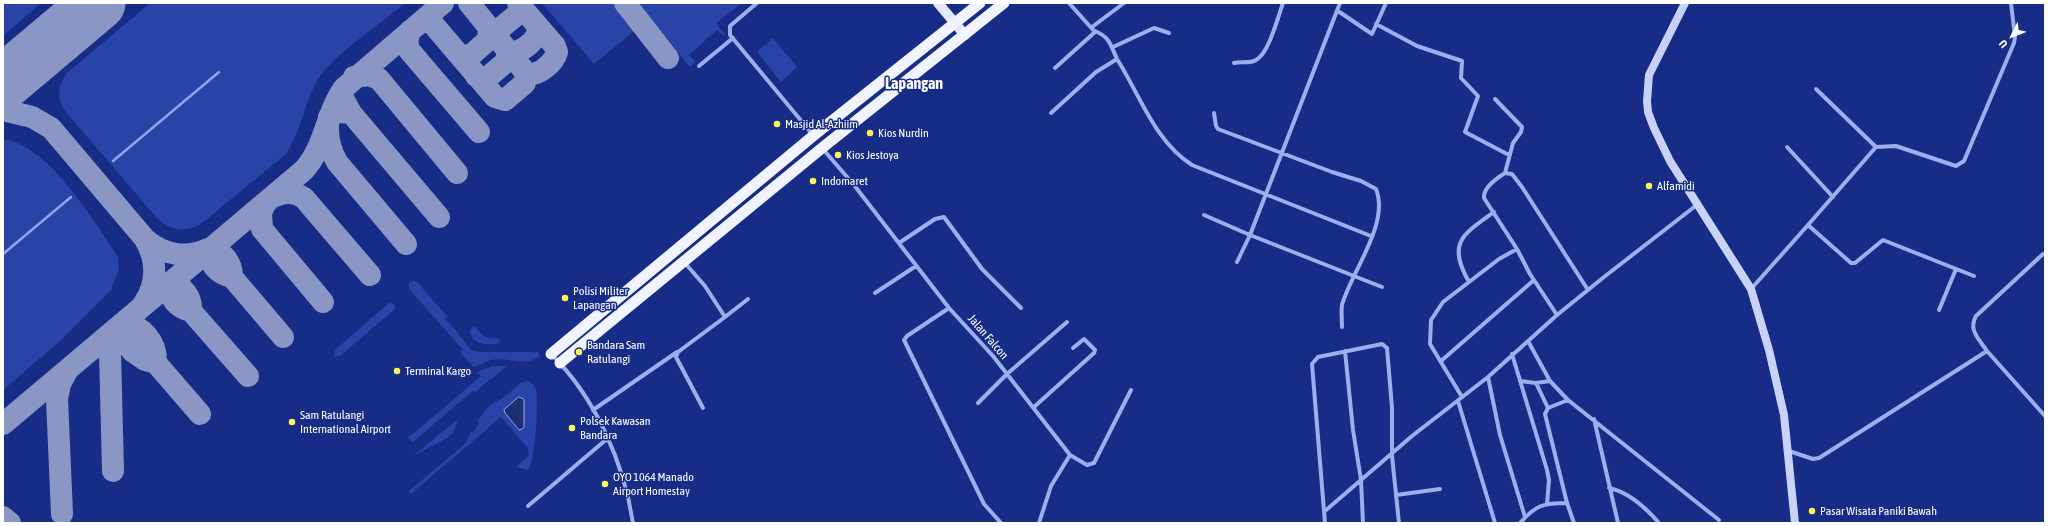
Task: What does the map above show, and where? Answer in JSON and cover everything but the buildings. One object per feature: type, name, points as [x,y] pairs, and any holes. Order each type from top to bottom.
[{"type":"highway","points":[[551,354],[814,136],[980,3]]},
{"type":"highway","points":[[560,363],[822,148],[1004,3]]},
{"type":"main road","points":[[938,3],[965,35]]},
{"type":"main road","points":[[1685,3],[1649,75],[1647,101],[1648,112],[1667,154],[1751,289],[1772,362],[1784,416],[1789,451],[1795,523]]},
{"type":"street","points":[[757,3],[730,26],[730,34],[814,136]]},
{"type":"street","points":[[1069,3],[1094,29],[1104,35],[1113,47],[1117,59],[1155,126],[1182,158],[1192,165],[1266,196],[1371,236]]},
{"type":"street","points":[[1055,68],[1093,35],[1094,29],[1124,3]]},
{"type":"street","points":[[1234,63],[1254,61],[1260,56],[1268,42],[1283,3]]},
{"type":"street","points":[[1237,262],[1266,196],[1340,3]]},
{"type":"street","points":[[1338,11],[1372,34],[1386,3]]},
{"type":"street","points":[[1751,289],[1876,147],[1896,146],[1956,166],[1964,161],[2014,43],[2015,31],[2011,3]]},
{"type":"street","points":[[1376,24],[1417,46],[1462,61],[1461,78],[1478,96],[1464,132],[1510,155]]},
{"type":"street","points":[[1113,47],[1154,28],[1169,33]]},
{"type":"street","points":[[699,66],[733,38]]},
{"type":"street","points":[[1051,113],[1099,69],[1117,59]]},
{"type":"street","points":[[1816,89],[1876,147]]},
{"type":"street","points":[[1495,100],[1522,127],[1521,132],[1513,143],[1505,173],[1487,188],[1484,198],[1557,315]]},
{"type":"street","points":[[1214,113],[1216,126],[1218,129],[1368,184],[1376,189],[1379,198],[1379,207],[1371,236],[1343,305],[1342,327]]},
{"type":"street","points":[[1787,147],[1833,197]]},
{"type":"street","name":"Jalan Falcon","points":[[822,148],[899,243],[949,308],[1034,407],[1070,455],[1087,465],[1094,463],[1131,390]]},
{"type":"street","points":[[1505,173],[1512,174],[1522,187],[1588,290]]},
{"type":"street","points":[[1325,511],[1360,479],[1488,377],[1557,315],[1699,204]]},
{"type":"street","points":[[1468,282],[1459,266],[1458,250],[1470,230],[1494,212]]},
{"type":"street","points":[[1204,215],[1250,235],[1382,287]]},
{"type":"street","points":[[899,243],[935,219],[944,217],[982,269],[1021,308]]},
{"type":"street","points":[[1808,225],[1851,263],[1855,263],[1883,240],[1974,276]]},
{"type":"street","points":[[1462,397],[1430,344],[1431,320],[1443,302],[1499,259],[1517,249]]},
{"type":"street","points":[[2043,254],[1976,316],[1973,322],[1972,330],[1987,351],[2045,416]]},
{"type":"street","points":[[684,262],[705,286],[725,317]]},
{"type":"street","points":[[875,293],[916,266]]},
{"type":"street","points":[[1939,310],[1956,269]]},
{"type":"street","points":[[1441,361],[1534,280]]},
{"type":"street","points":[[593,410],[678,352],[748,299]]},
{"type":"street","points":[[949,308],[907,336],[904,340],[984,504],[1001,523]]},
{"type":"street","points":[[978,403],[1007,374],[1067,322]]},
{"type":"street","points":[[1034,407],[1094,353],[1095,350],[1084,340],[1073,348]]},
{"type":"street","points":[[1528,341],[1550,381],[1568,400],[1594,418],[1719,520]]},
{"type":"street","points":[[1326,523],[1312,364],[1318,357],[1382,344],[1387,348],[1399,523]]},
{"type":"street","points":[[1345,351],[1353,430],[1360,479],[1363,523]]},
{"type":"street","points":[[1789,451],[1813,459],[1819,458],[1987,351]]},
{"type":"street","points":[[678,352],[676,357],[704,408]]},
{"type":"street","points":[[551,354],[560,363],[593,410],[608,438],[624,479],[633,523]]},
{"type":"street","points":[[1512,354],[1547,470],[1547,504]]},
{"type":"street","points":[[1488,377],[1500,435],[1525,517]]},
{"type":"street","points":[[1520,381],[1536,384],[1550,381]]},
{"type":"street","points":[[1536,384],[1548,408]]},
{"type":"street","points":[[1568,400],[1548,408],[1545,414],[1566,503],[1574,523]]},
{"type":"street","points":[[1458,401],[1496,523]]},
{"type":"street","points":[[1594,418],[1618,523]]},
{"type":"street","points":[[528,506],[608,438]]},
{"type":"street","points":[[1039,523],[1051,486],[1070,455]]},
{"type":"street","points":[[1609,488],[1622,491],[1628,495],[1643,506],[1659,523]]},
{"type":"street","points":[[1396,495],[1440,489]]},
{"type":"street","points":[[1520,523],[1538,506],[1566,503]]},
{"type":"shaded area","points":[[3,3],[41,3],[3,36]]},
{"type":"shaded area","points":[[150,3],[405,3],[345,50],[324,71],[317,81],[295,137],[286,154],[201,224],[189,229],[177,229],[161,222],[156,217],[65,111],[59,96],[60,87],[67,73]]},
{"type":"shaded area","points":[[542,3],[614,3],[634,27],[634,31],[594,64]]},
{"type":"shaded area","points":[[637,3],[742,3],[716,23],[725,35],[724,36],[717,30],[689,55],[696,62],[690,67]]},
{"type":"shaded area","points":[[773,38],[797,67],[781,82],[757,52]]},
{"type":"shaded area","points":[[3,140],[19,144],[36,154],[68,186],[118,257],[119,269],[111,290],[60,341],[3,390]]},
{"type":"shaded area","points":[[413,281],[417,282],[448,317],[445,319],[455,329],[471,350],[480,352],[538,352],[540,356],[528,361],[504,359],[491,360],[474,367],[460,353],[463,350],[409,289],[409,283]]},
{"type":"shaded area","points":[[389,303],[395,304],[395,309],[340,356],[334,357],[335,350]]},
{"type":"shaded area","points":[[474,326],[484,336],[498,338],[501,343],[486,344],[473,339],[470,330]]},
{"type":"shaded area","points":[[493,366],[507,366],[475,392],[473,391],[413,442],[408,438],[481,376],[477,372]]},
{"type":"shaded area","points":[[528,381],[536,389],[537,406],[533,456],[528,470],[516,467],[529,455],[528,448],[501,417],[411,494],[409,491],[465,444],[471,432],[474,432],[479,423],[477,421],[490,405],[503,398],[522,382]]},
{"type":"shaded area","points":[[519,397],[524,399],[524,427],[519,430],[504,410]]},
{"type":"shaded area","points":[[458,419],[453,433],[447,438],[413,456]]},
{"type":"waterway","points":[[113,161],[219,72]]},
{"type":"waterway","points":[[3,254],[71,197]]},
{"type":"taxiway","points":[[3,424],[304,170],[317,151],[333,108],[344,88],[443,3]]},
{"type":"taxiway","points":[[420,23],[428,21],[432,23],[495,97],[505,100],[525,83],[526,73],[469,3]]},
{"type":"taxiway","points":[[518,3],[555,46],[557,52],[549,65],[535,73],[526,73]]},
{"type":"taxiway","points":[[625,3],[668,58]]},
{"type":"taxiway","points":[[459,55],[470,56],[488,40],[489,29],[496,32],[519,13],[519,4]]},
{"type":"taxiway","points":[[476,76],[483,79],[488,77],[507,61],[507,51],[512,52],[523,49],[533,41],[538,30],[537,25]]},
{"type":"taxiway","points":[[410,31],[407,41],[409,50],[479,132]]},
{"type":"taxiway","points":[[354,77],[369,75],[379,79],[457,173]]},
{"type":"taxiway","points":[[3,77],[6,80]]},
{"type":"taxiway","points":[[344,100],[351,113],[439,217]]},
{"type":"taxiway","points":[[3,110],[32,117],[51,128],[145,239],[154,263],[154,279],[149,295],[144,303]]},
{"type":"taxiway","points":[[351,113],[338,112],[329,117],[328,135],[332,151],[337,162],[406,244]]},
{"type":"taxiway","points":[[271,198],[280,194],[288,193],[296,194],[304,198],[370,275]]},
{"type":"taxiway","points":[[266,202],[261,213],[262,229],[323,302]]},
{"type":"taxiway","points":[[145,239],[159,249],[175,254],[191,254],[208,249]]},
{"type":"taxiway","points":[[232,277],[231,267],[223,255],[209,250],[209,255],[215,268],[222,274],[232,277],[283,337]]},
{"type":"taxiway","points":[[191,311],[190,301],[186,293],[182,289],[169,284],[170,294],[175,302],[186,310],[191,311],[248,376]]},
{"type":"taxiway","points":[[156,363],[154,348],[147,336],[137,328],[123,323],[125,341],[132,351],[145,360],[156,363],[200,414]]},
{"type":"taxiway","points":[[113,471],[110,352],[114,336],[120,326]]},
{"type":"taxiway","points":[[62,514],[57,399],[60,384],[67,371]]},
{"type":"taxiway","points":[[3,517],[10,523]]},
{"type":"runway","points":[[3,83],[98,3]]},
{"type":"place","name":"Masjid Al-Azhiim","points":[[777,124]]},
{"type":"place","name":"Kios Nurdin","points":[[870,133]]},
{"type":"place","name":"Kios Jestoya","points":[[838,155]]},
{"type":"place","name":"Indomaret","points":[[813,181]]},
{"type":"place","name":"Alfamidi","points":[[1649,186]]},
{"type":"place","name":"Polisi Militer Lapangan","points":[[565,298]]},
{"type":"place","name":"Bandara Sam Ratulangi","points":[[579,352]]},
{"type":"place","name":"Terminal Kargo","points":[[397,371]]},
{"type":"place","name":"Sam Ratulangi International Airport","points":[[292,422]]},
{"type":"place","name":"Polsek Kawasan Bandara","points":[[572,428]]},
{"type":"place","name":"OYO 1064 Manado Airport Homestay","points":[[605,484]]},
{"type":"place","name":"Pasar Wisata Paniki Bawah","points":[[1812,511]]},
{"type":"district","name":"Lapangan","points":[[914,84]]}]
